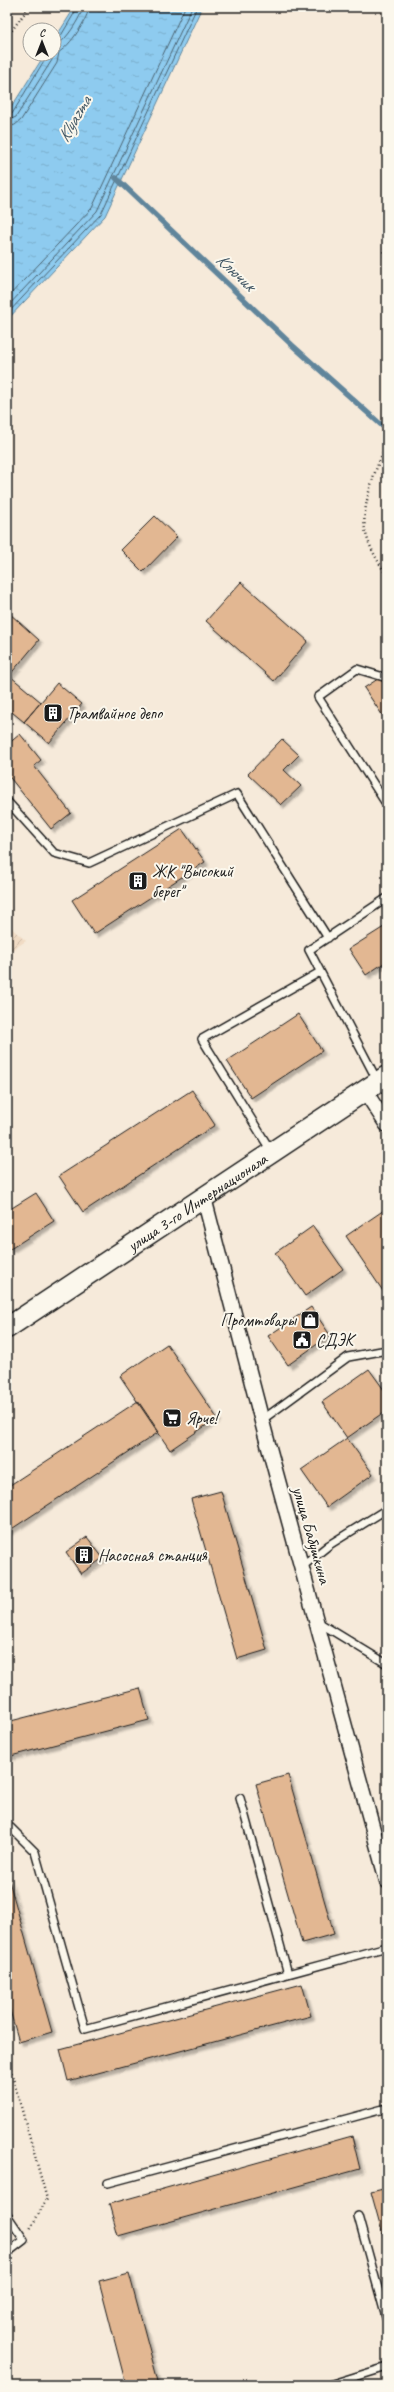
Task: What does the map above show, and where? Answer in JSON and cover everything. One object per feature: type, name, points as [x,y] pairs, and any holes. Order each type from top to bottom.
[{"type":"main road","name":"улица 3-го Интернационала","points":[[7,1328],[376,1083]]},
{"type":"street","points":[[376,1083],[387,1125]]},
{"type":"street","name":"улица Бабушкина","points":[[204,1198],[262,1420],[303,1566],[387,1881]]},
{"type":"lane","points":[[387,678],[356,669],[318,697],[387,805]]},
{"type":"lane","points":[[7,801],[54,853],[89,863],[237,794],[328,938]]},
{"type":"lane","points":[[376,1083],[309,950],[387,898]]},
{"type":"lane","points":[[273,1152],[202,1040],[320,972]]},
{"type":"lane","points":[[262,1420],[348,1357],[387,1350]]},
{"type":"lane","points":[[303,1566],[329,1545],[387,1509]]},
{"type":"lane","points":[[318,1622],[387,1664]]},
{"type":"lane","points":[[240,1798],[288,1974]]},
{"type":"lane","points":[[7,1824],[35,1852],[85,2029],[387,1947]]},
{"type":"lane","points":[[108,2183],[387,2108]]},
{"type":"lane","points":[[7,2215],[24,2240],[7,2253]]},
{"type":"lane","points":[[358,2216],[387,2321]]},
{"type":"lane","points":[[329,2385],[387,2367]]},
{"type":"path","points":[[7,37],[29,7]]},
{"type":"path","points":[[387,236],[383,253],[387,259]]},
{"type":"path","points":[[387,447],[381,455],[370,487],[365,528],[374,554],[387,576]]},
{"type":"path","points":[[7,2057],[47,2199],[24,2240]]},
{"type":"shaded area","points":[[7,924],[26,941],[7,953]]},
{"type":"water","name":"Klyazma","points":[[75,7],[202,7],[105,216],[7,320],[7,114],[40,62],[62,62],[62,27]]},
{"type":"building","points":[[155,516],[177,537],[143,572],[121,550]]},
{"type":"building","points":[[241,582],[308,641],[274,681],[206,621]]},
{"type":"building","points":[[9,613],[39,640],[8,677],[7,615]]},
{"type":"building","points":[[387,673],[387,722],[364,688]]},
{"type":"building","name":"Трамвайное депо","points":[[10,676],[41,702],[24,722],[7,708],[7,680]]},
{"type":"building","name":"Трамвайное депо","points":[[57,683],[82,704],[49,743],[24,722]]},
{"type":"building","points":[[20,734],[41,760],[34,766],[71,813],[51,829],[7,774],[7,745]]},
{"type":"building","points":[[282,739],[299,755],[284,770],[301,786],[281,805],[248,774]]},
{"type":"building","name":"ЖК \"Высокий берег\"","points":[[182,829],[205,862],[94,934],[72,900]]},
{"type":"building","points":[[387,925],[387,961],[366,975],[349,949]]},
{"type":"building","points":[[298,1014],[322,1051],[251,1098],[227,1061]]},
{"type":"building","points":[[192,1090],[215,1125],[83,1212],[59,1176]]},
{"type":"building","points":[[36,1193],[54,1221],[7,1251],[7,1211]]},
{"type":"building","points":[[387,1208],[387,1297],[346,1236]]},
{"type":"building","points":[[313,1226],[343,1269],[305,1296],[275,1253]]},
{"type":"building","points":[[311,1307],[330,1335],[288,1365],[268,1336]]},
{"type":"building","points":[[167,1344],[217,1418],[170,1450],[120,1376]]},
{"type":"building","points":[[369,1369],[387,1394],[387,1410],[347,1438],[322,1402]]},
{"type":"building","points":[[138,1401],[159,1432],[7,1532],[7,1487]]},
{"type":"building","points":[[347,1438],[373,1474],[327,1507],[301,1470]]},
{"type":"building","points":[[221,1491],[267,1650],[237,1659],[191,1499]]},
{"type":"building","name":"Насосная станция","points":[[87,1537],[103,1558],[81,1574],[66,1552]]},
{"type":"building","points":[[140,1688],[149,1720],[7,1757],[7,1722]]},
{"type":"building","points":[[288,1775],[334,1934],[302,1943],[256,1784]]},
{"type":"building","points":[[7,1874],[52,2032],[19,2042],[7,2000]]},
{"type":"building","points":[[302,1984],[311,2016],[68,2081],[60,2049]]},
{"type":"building","points":[[352,2136],[360,2169],[118,2236],[109,2204]]},
{"type":"building","points":[[387,2188],[387,2250],[371,2192]]},
{"type":"building","points":[[129,2273],[159,2385],[126,2385],[99,2281]]},
{"type":"waterway","name":"Ключик","points":[[116,178],[292,345],[387,430]]},
{"type":"place","name":"Трамвайное депо","points":[[53,713]]},
{"type":"place","name":"ЖК \"Высокий берег\"","points":[[138,881]]},
{"type":"place","name":"Промтовары","points":[[310,1320]]},
{"type":"place","name":"СДЭК","points":[[302,1340]]},
{"type":"place","name":"Ярче!","points":[[172,1418]]},
{"type":"place","name":"Насосная станция","points":[[84,1555]]}]
